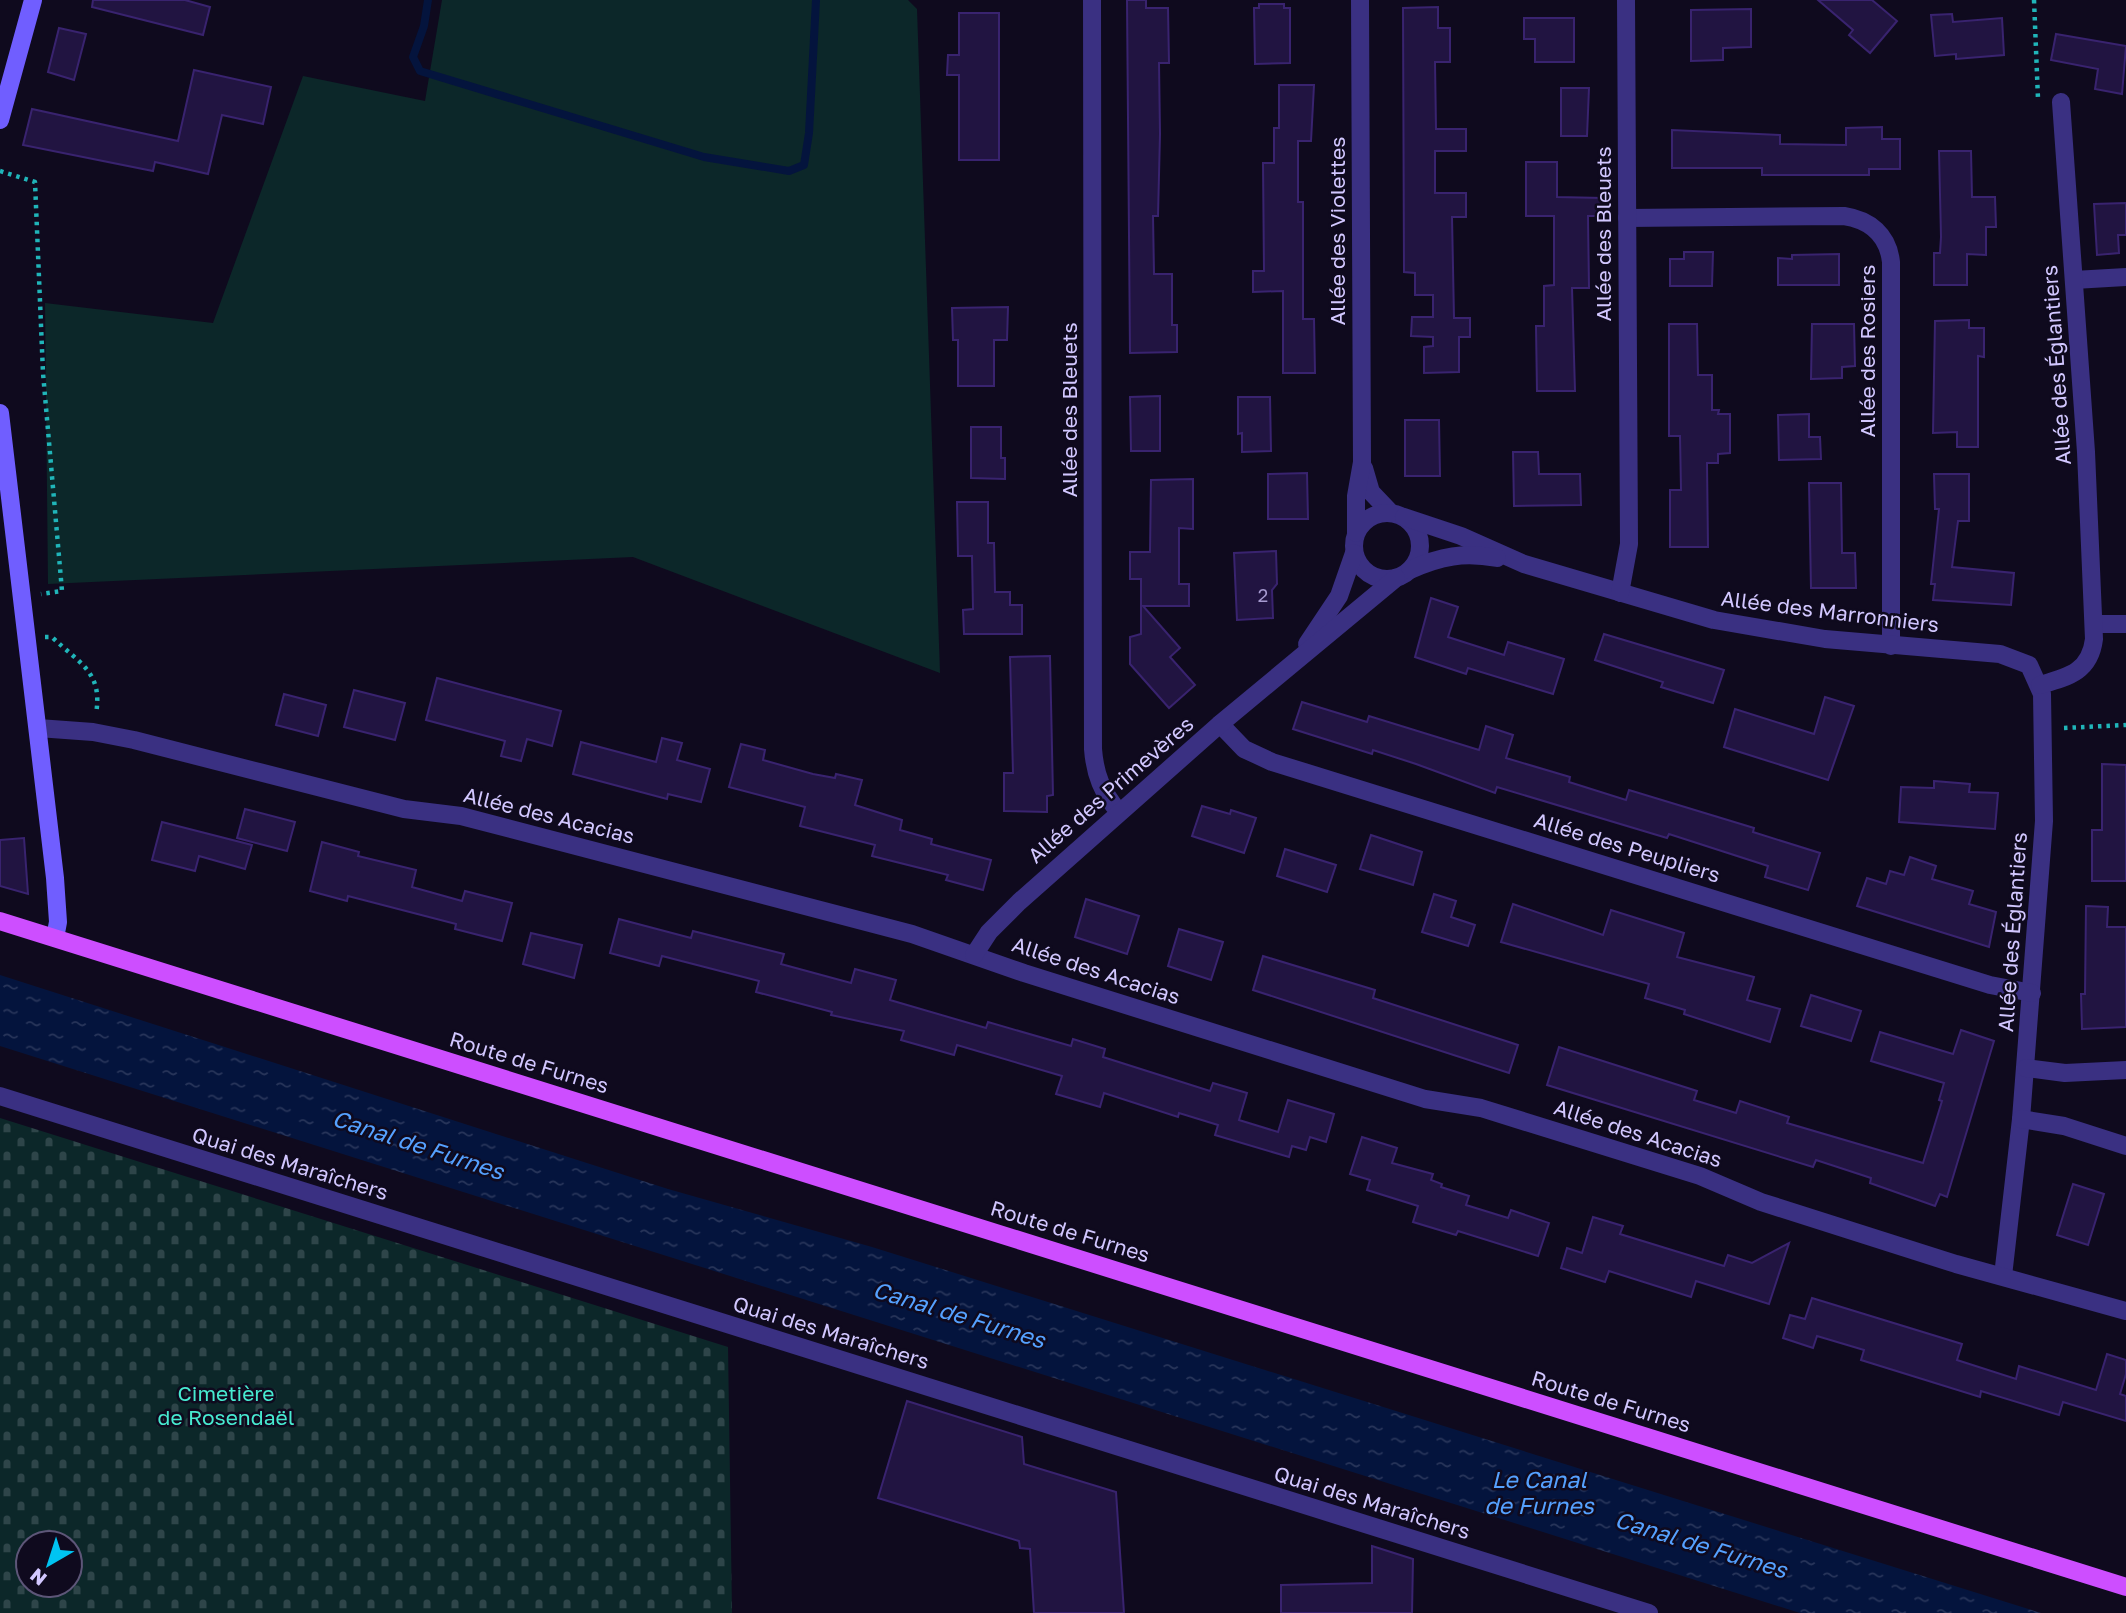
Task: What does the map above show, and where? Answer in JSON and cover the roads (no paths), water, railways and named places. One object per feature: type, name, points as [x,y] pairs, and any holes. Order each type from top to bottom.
[{"type":"main road","points":[[0,120],[33,0]]},
{"type":"main road","points":[[0,413],[57,901],[55,938]]},
{"type":"main road","name":"Route de Furnes","points":[[0,921],[2126,1587]]},
{"type":"street","name":"Allée des Bleuets","points":[[1092,0],[1093,749],[1097,779],[1119,812]]},
{"type":"street","name":"Allée des Violettes","points":[[1356,533],[1356,496],[1362,462],[1360,0]]},
{"type":"street","name":"Allée des Bleuets","points":[[1620,593],[1629,544],[1626,0]]},
{"type":"street","name":"Allée des Églantiers","points":[[2003,1276],[2026,1068],[2044,821],[2040,685],[2068,677],[2086,665],[2093,646],[2094,624],[2074,280],[2061,102]]},
{"type":"street","name":"Allée des Rosiers","points":[[1627,218],[1844,216],[1869,224],[1887,244],[1891,262],[1891,646]]},
{"type":"street","points":[[2074,280],[2126,276]]},
{"type":"street","name":"Allée des Violettes","points":[[1362,462],[1371,492],[1398,515]]},
{"type":"street","points":[[1398,515],[1416,530],[1420,542],[1419,555],[1403,574],[1382,579],[1370,575],[1360,565],[1354,553],[1356,533],[1370,517],[1398,515]]},
{"type":"street","name":"Allée des Marronniers","points":[[1398,515],[1461,536],[1524,564],[1730,624],[1891,646],[2015,657],[2029,665],[2040,685]]},
{"type":"street","name":"Allée des Primevères","points":[[1286,667],[1334,606],[1348,578],[1354,553]]},
{"type":"street","name":"Allée des Marronniers","points":[[1403,574],[1439,558],[1460,554],[1524,564]]},
{"type":"street","name":"Allée des Primevères","points":[[974,955],[1006,913],[1119,812],[1286,667],[1403,574]]},
{"type":"street","points":[[2094,624],[2126,624]]},
{"type":"street","name":"Allée des Peupliers","points":[[1220,724],[1244,749],[1272,762],[1990,985],[2032,993]]},
{"type":"street","name":"Allée des Acacias","points":[[38,728],[93,732],[404,809],[461,816],[912,934],[1425,1099],[1481,1108],[1700,1176],[1761,1202],[2126,1311]]},
{"type":"street","points":[[2026,1068],[2065,1073],[2126,1070]]},
{"type":"street","name":"Quai des Maraîchers","points":[[0,1096],[1648,1613]]},
{"type":"street","points":[[2021,1119],[2064,1126],[2126,1146]]},
{"type":"water","name":"Le Canal de Furnes","points":[[0,975],[668,1189],[872,1247],[2041,1613],[1800,1613],[0,1046]]},
{"type":"waterway","points":[[428,0],[424,26],[413,57],[420,71],[704,157],[789,171],[804,165],[809,133],[816,0]]},
{"type":"water label","name":"Canal de Furnes","points":[[418,1145]]},
{"type":"water label","name":"Canal de Furnes","points":[[959,1315]]},
{"type":"water label","name":"Canal de Furnes","points":[[1701,1545]]},
{"type":"park label","name":"Cimetière de Rosendaël","points":[[226,1406]]}]
